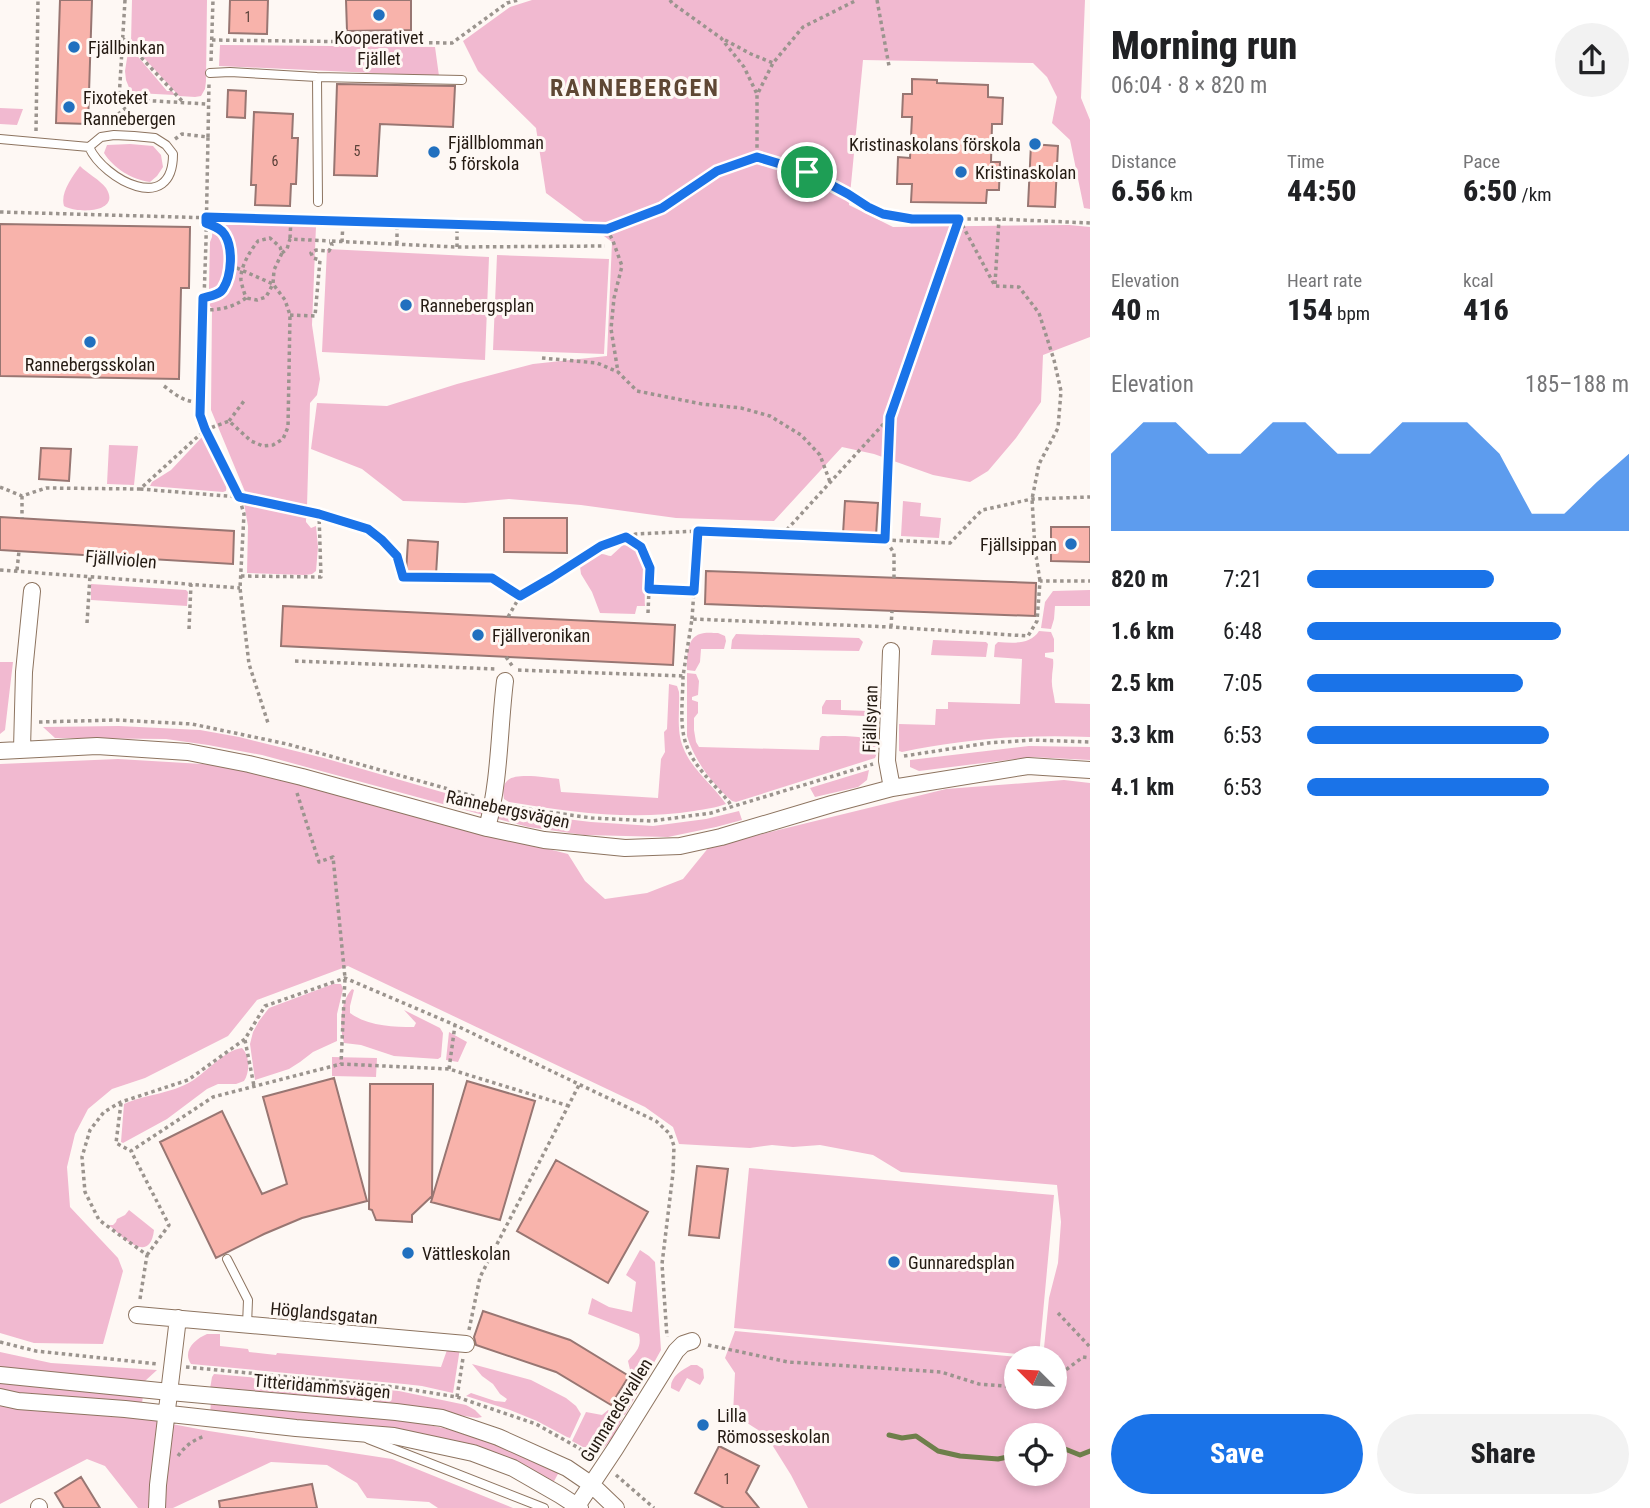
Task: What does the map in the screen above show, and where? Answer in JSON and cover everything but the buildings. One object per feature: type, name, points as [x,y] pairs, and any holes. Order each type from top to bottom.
[{"type":"street","points":[[22,749],[25,659],[32,591]]},
{"type":"street","name":"Fjällsyran","points":[[891,651],[887,761],[892,788]]},
{"type":"street","points":[[487,828],[499,763],[505,681]]},
{"type":"street","name":"Rannebergsvägen","points":[[0,751],[97,746],[188,751],[302,777],[487,828],[544,840],[625,848],[680,846],[721,837],[892,788],[1028,766],[1090,770]]},
{"type":"street","name":"Höglandsgatan","points":[[138,1315],[466,1344]]},
{"type":"street","points":[[157,1508],[178,1318]]},
{"type":"street","name":"Gunnaredsvallen","points":[[578,1507],[676,1351],[683,1344],[692,1341]]},
{"type":"street","name":"Titteridammsvägen","points":[[0,1375],[442,1418],[498,1437],[567,1468],[592,1485],[616,1508]]},
{"type":"street","points":[[0,1397],[18,1401],[394,1436],[473,1453],[513,1468],[578,1507]]},
{"type":"lane","points":[[209,73],[462,80]]},
{"type":"lane","points":[[317,77],[318,202]]},
{"type":"lane","points":[[0,139],[89,147],[101,138],[114,135],[155,138],[173,154],[171,173],[164,184],[145,189],[114,175],[97,160],[89,147]]},
{"type":"lane","points":[[227,1259],[248,1300],[247,1325]]},
{"type":"lane","points":[[355,1434],[544,1508]]},
{"type":"path","points":[[38,0],[38,141]]},
{"type":"path","points":[[125,0],[119,99],[207,104]]},
{"type":"path","points":[[212,40],[452,43],[507,3],[518,0]]},
{"type":"path","points":[[670,0],[721,38],[773,63]]},
{"type":"path","points":[[757,95],[773,63],[803,27],[858,0]]},
{"type":"path","points":[[877,0],[889,66]]},
{"type":"path","points":[[122,37],[183,102]]},
{"type":"path","points":[[721,38],[744,67],[757,95],[757,157]]},
{"type":"path","points":[[101,138],[106,123],[127,107],[129,100]]},
{"type":"path","points":[[166,145],[182,134],[208,137],[200,415],[239,497],[244,514],[240,588],[249,664],[268,723]]},
{"type":"path","points":[[0,212],[206,220],[291,219],[607,229],[662,208],[717,171],[757,157],[807,172],[883,214],[912,219],[1090,223]]},
{"type":"path","points":[[202,310],[225,309],[246,298],[257,300],[266,297],[274,284],[274,270],[290,239],[291,219]]},
{"type":"path","points":[[959,219],[995,286]]},
{"type":"path","points":[[894,578],[894,553],[885,539],[890,417],[959,219]]},
{"type":"path","points":[[995,286],[999,219]]},
{"type":"path","points":[[203,298],[217,294],[224,288],[230,265],[225,235],[206,220]]},
{"type":"path","points":[[342,242],[343,221]]},
{"type":"path","points":[[397,223],[397,244]]},
{"type":"path","points":[[457,224],[457,247]]},
{"type":"path","points":[[607,229],[622,267],[614,298],[611,329],[618,372]]},
{"type":"path","points":[[246,298],[241,279],[242,269],[258,241],[270,238],[280,247],[282,253]]},
{"type":"path","points":[[290,239],[457,247],[604,246]]},
{"type":"path","points":[[290,315],[315,316],[320,260],[313,258],[311,253],[316,250],[329,251],[332,245],[330,242]]},
{"type":"path","points":[[229,421],[251,441],[263,446],[273,445],[283,439],[288,427],[290,315],[285,300],[274,284],[230,265]]},
{"type":"path","points":[[692,619],[1028,636],[1037,621],[1040,581],[1032,499],[1039,464],[1058,428],[1061,391],[1039,313],[1019,287],[995,286]]},
{"type":"path","points":[[542,358],[597,363],[618,372],[637,391],[702,404],[741,408],[770,416],[801,435],[820,454],[830,482]]},
{"type":"path","points":[[164,386],[181,399],[199,402]]},
{"type":"path","points":[[140,489],[205,429],[229,421],[244,401]]},
{"type":"path","points":[[782,535],[890,417]]},
{"type":"path","points":[[0,487],[22,496],[46,488],[140,489],[239,497],[319,514],[368,529],[397,556],[403,577],[492,578],[520,596]]},
{"type":"path","points":[[22,496],[22,518]]},
{"type":"path","points":[[508,617],[520,596],[601,546],[636,534],[698,531],[950,543],[982,510],[1032,499],[1090,497]]},
{"type":"path","points":[[241,576],[321,577],[319,514]]},
{"type":"path","points":[[698,531],[692,619],[683,676],[683,729],[691,755],[732,808]]},
{"type":"path","points":[[626,537],[641,547],[650,568],[648,613]]},
{"type":"path","points":[[16,570],[19,551]]},
{"type":"path","name":"Fjällviolen","points":[[0,569],[240,588]]},
{"type":"path","points":[[87,623],[90,576]]},
{"type":"path","points":[[1040,581],[1090,581]]},
{"type":"path","points":[[188,629],[191,584]]},
{"type":"path","points":[[649,589],[694,591]]},
{"type":"path","points":[[891,627],[892,611]]},
{"type":"path","points":[[295,661],[683,676]]},
{"type":"path","points":[[22,722],[116,720],[192,724],[287,744],[493,802],[592,818],[652,821],[732,808],[832,776],[908,756],[988,743],[1032,740],[1090,742]]},
{"type":"path","points":[[298,796],[319,862],[332,857],[345,978],[341,1064]]},
{"type":"path","points":[[147,1255],[99,1220],[85,1192],[82,1157],[90,1130],[104,1112],[121,1102],[188,1080],[245,1039],[265,1006],[345,978],[455,1025],[656,1121],[670,1134],[674,1146],[673,1173],[662,1278],[667,1343],[676,1351]]},
{"type":"path","points":[[449,1069],[455,1025]]},
{"type":"path","points":[[245,1039],[254,1086]]},
{"type":"path","points":[[131,1151],[213,1097],[341,1064],[449,1069],[569,1105]]},
{"type":"path","points":[[480,1277],[579,1085]]},
{"type":"path","points":[[121,1102],[116,1143],[131,1151],[169,1225],[147,1255],[138,1315]]},
{"type":"path","points":[[1058,1313],[1090,1347]]},
{"type":"path","points":[[692,1341],[788,1362],[941,1372],[979,1384],[1004,1386]]},
{"type":"path","points":[[1068,1368],[1083,1357],[1090,1358]]},
{"type":"path","points":[[177,1458],[184,1447],[197,1438],[209,1435]]},
{"type":"shaded area","points":[[132,0],[207,0],[206,81],[201,96],[179,96],[133,46]]},
{"type":"shaded area","points":[[532,0],[1085,0],[1081,98],[1090,120],[1090,209],[1084,208],[1070,140],[1052,123],[1057,97],[1047,77],[1033,63],[863,60],[849,205],[893,227],[1090,227],[1090,337],[1043,355],[1041,402],[1016,438],[988,471],[970,482],[933,475],[874,454],[842,447],[774,521],[676,518],[581,505],[509,499],[465,503],[403,501],[362,469],[311,449],[317,403],[387,406],[533,364],[607,356],[612,242],[546,193],[536,128],[478,71],[463,41],[510,7]]},
{"type":"shaded area","points":[[220,45],[435,47],[439,76],[219,66]]},
{"type":"shaded area","points":[[129,46],[167,91],[172,91],[175,95],[136,93],[130,90],[125,71]]},
{"type":"shaded area","points":[[0,108],[23,109],[17,125],[0,124]]},
{"type":"shaded area","points":[[107,145],[153,146],[161,155],[163,167],[150,182],[124,172],[104,153]]},
{"type":"shaded area","points":[[80,166],[106,188],[109,196],[103,207],[78,210],[64,206],[65,191]]},
{"type":"shaded area","points":[[213,220],[316,226],[312,325],[320,379],[317,395],[310,403],[307,506],[246,494],[211,410],[212,308],[209,305],[212,292],[209,286]]},
{"type":"shaded area","name":"Rannebergsplan","points":[[327,249],[489,257],[485,360],[322,352]]},
{"type":"shaded area","points":[[497,255],[609,259],[604,354],[493,350]]},
{"type":"shaded area","points":[[203,436],[227,482],[226,491],[150,486],[171,470]]},
{"type":"shaded area","points":[[109,445],[138,446],[134,485],[107,484]]},
{"type":"shaded area","points":[[903,501],[921,503],[920,516],[941,518],[939,538],[901,536]]},
{"type":"shaded area","points":[[244,503],[308,516],[306,522],[311,528],[316,526],[316,571],[305,575],[247,573],[248,526]]},
{"type":"shaded area","points":[[623,545],[631,547],[641,560],[645,606],[637,606],[635,614],[600,613],[580,567],[595,555],[611,556]]},
{"type":"shaded area","points":[[91,584],[186,590],[187,606],[91,600]]},
{"type":"shaded area","points":[[1090,590],[1090,606],[1055,606],[1051,629],[1041,628],[1045,602],[1053,591]]},
{"type":"shaded area","points":[[1039,631],[1051,632],[1054,639],[1054,652],[1045,653],[1045,657],[1053,659],[1052,684],[1055,703],[1090,704],[1090,737],[996,738],[899,751],[899,724],[935,725],[936,709],[948,709],[948,702],[1020,704],[1022,659],[994,657],[995,645],[998,642],[1026,641]]},
{"type":"shaded area","points":[[718,633],[725,636],[724,649],[701,649],[700,662],[695,671],[687,670],[688,649],[695,636]]},
{"type":"shaded area","points":[[736,634],[859,638],[863,642],[859,651],[731,649]]},
{"type":"shaded area","points":[[933,640],[986,642],[986,657],[931,655]]},
{"type":"shaded area","points":[[0,662],[13,662],[5,730],[0,734]]},
{"type":"shaded area","points":[[687,673],[696,674],[699,681],[698,695],[692,697],[692,700],[698,702],[694,730],[699,747],[819,750],[822,736],[849,736],[868,739],[874,743],[877,749],[875,758],[736,802],[732,801],[705,772],[690,745],[687,736]]},
{"type":"shaded area","points":[[669,684],[677,686],[679,692],[683,747],[697,770],[726,804],[670,814],[624,815],[555,809],[504,799],[503,792],[507,781],[524,776],[559,779],[561,792],[658,798],[661,759],[665,752],[664,732],[667,729]]},
{"type":"shaded area","points":[[871,699],[875,699],[875,708],[865,716],[822,714],[826,700],[841,700],[841,710],[869,711]]},
{"type":"shaded area","points":[[119,726],[200,730],[239,737],[533,815],[653,826],[706,819],[739,811],[742,820],[668,837],[584,835],[528,827],[262,755],[166,739],[55,738],[43,727]]},
{"type":"shaded area","points":[[1029,746],[1090,747],[1090,760],[1031,757],[919,771],[910,767],[910,760]]},
{"type":"shaded area","points":[[118,759],[253,767],[415,815],[568,854],[585,881],[605,899],[647,893],[683,879],[709,847],[946,789],[1064,780],[1090,783],[1090,1508],[808,1508],[766,1435],[733,1414],[735,1373],[725,1358],[735,1331],[1004,1356],[1004,1409],[1068,1409],[1068,1346],[1044,1346],[1049,1298],[1058,1263],[1061,1222],[1057,1185],[901,1172],[873,1155],[820,1145],[750,1148],[679,1144],[673,1127],[645,1107],[348,966],[257,1000],[228,1036],[145,1078],[112,1089],[88,1109],[75,1134],[67,1167],[70,1207],[118,1258],[123,1271],[103,1344],[34,1343],[0,1333],[0,764]]},
{"type":"shaded area","points":[[869,770],[867,780],[858,787],[815,797],[810,788]]},
{"type":"shaded area","points":[[333,984],[341,984],[343,989],[337,1014],[337,1041],[313,1052],[289,1069],[255,1080],[250,1044],[253,1032],[269,1008]]},
{"type":"shaded area","points":[[352,989],[350,1013],[365,1021],[414,1027],[416,1023],[404,1010],[440,1028],[443,1033],[441,1057],[394,1056],[361,1045],[344,1043],[342,1015],[345,1001]]},
{"type":"shaded area","points":[[449,1032],[467,1042],[458,1062],[446,1060]]},
{"type":"shaded area","points":[[242,1048],[247,1055],[248,1064],[244,1081],[218,1084],[207,1089],[167,1119],[121,1142],[124,1104],[184,1085],[228,1053]]},
{"type":"shaded area","points":[[332,1057],[377,1058],[376,1077],[332,1076]]},
{"type":"shaded area","name":"Gunnaredsplan","points":[[749,1168],[1054,1195],[1040,1346],[1004,1346],[1004,1353],[734,1328]]},
{"type":"shaded area","points":[[129,1210],[154,1230],[147,1246],[134,1245],[109,1225],[113,1225]]},
{"type":"shaded area","points":[[640,1250],[655,1262],[661,1350],[625,1415],[613,1409],[631,1374],[628,1361],[639,1346],[639,1334],[588,1314],[592,1298],[609,1307],[632,1312],[636,1282],[626,1275]]},
{"type":"shaded area","points":[[207,1334],[220,1334],[220,1346],[248,1349],[249,1352],[441,1367],[447,1350],[460,1348],[453,1393],[404,1384],[191,1364],[188,1355],[191,1346]]},
{"type":"shaded area","points":[[0,1352],[51,1363],[157,1370],[145,1381],[140,1418],[392,1459],[513,1508],[438,1508],[429,1502],[367,1498],[357,1483],[327,1465],[271,1462],[173,1508],[138,1508],[105,1466],[87,1459],[0,1504]]},
{"type":"shaded area","points":[[472,1364],[531,1380],[566,1398],[581,1414],[570,1438],[510,1410],[466,1396],[471,1393],[495,1401],[505,1402],[507,1399]]},
{"type":"shaded area","points":[[691,1365],[703,1369],[704,1378],[700,1385],[687,1378],[679,1392],[671,1388],[675,1377]]},
{"type":"shaded area","points":[[214,1374],[399,1391],[466,1405],[482,1417],[398,1405],[235,1389],[226,1392],[210,1389]]},
{"type":"shaded area","points":[[211,1401],[430,1425],[481,1438],[559,1472],[552,1485],[462,1444],[440,1438],[210,1415]]},
{"type":"shaded area","points":[[608,1410],[623,1417],[614,1436],[602,1450],[583,1447],[572,1441],[586,1412],[602,1415]]},
{"type":"waterway","points":[[889,1435],[902,1438],[916,1436],[938,1451],[960,1456],[1004,1458]]},
{"type":"waterway","points":[[1067,1450],[1080,1455],[1090,1451]]},
{"type":"place","name":"Kooperativet Fjället","points":[[379,15]]},
{"type":"place","name":"Fjällbinkan","points":[[74,47]]},
{"type":"place","name":"Fixoteket Rannebergen","points":[[69,107]]},
{"type":"place","name":"Kristinaskolans förskola","points":[[1035,144]]},
{"type":"place","name":"Fjällblomman 5 förskola","points":[[434,152]]},
{"type":"place","name":"Kristinaskolan","points":[[961,172]]},
{"type":"place","name":"Rannebergsplan","points":[[406,305]]},
{"type":"place","name":"Rannebergsskolan","points":[[90,342]]},
{"type":"place","name":"Fjällsippan","points":[[1071,544]]},
{"type":"place","name":"Fjällveronikan","points":[[478,635]]},
{"type":"place","name":"Vättleskolan","points":[[408,1253]]},
{"type":"place","name":"Gunnaredsplan","points":[[894,1262]]},
{"type":"place","name":"Lilla Römosseskolan","points":[[703,1425]]},
{"type":"district","name":"RANNEBERGEN","points":[[635,88]]},
{"type":"route","points":[[757,157],[807,172],[883,214],[912,219],[959,219],[890,417],[885,539],[698,531],[694,591],[649,589],[650,568],[641,547],[626,537],[601,546],[520,596],[492,578],[403,577],[397,556],[368,529],[319,514],[239,497],[205,429],[199,402],[203,298],[221,292],[230,265],[225,235],[219,228],[206,223],[206,217],[607,229],[662,208],[717,171],[757,157]]}]
